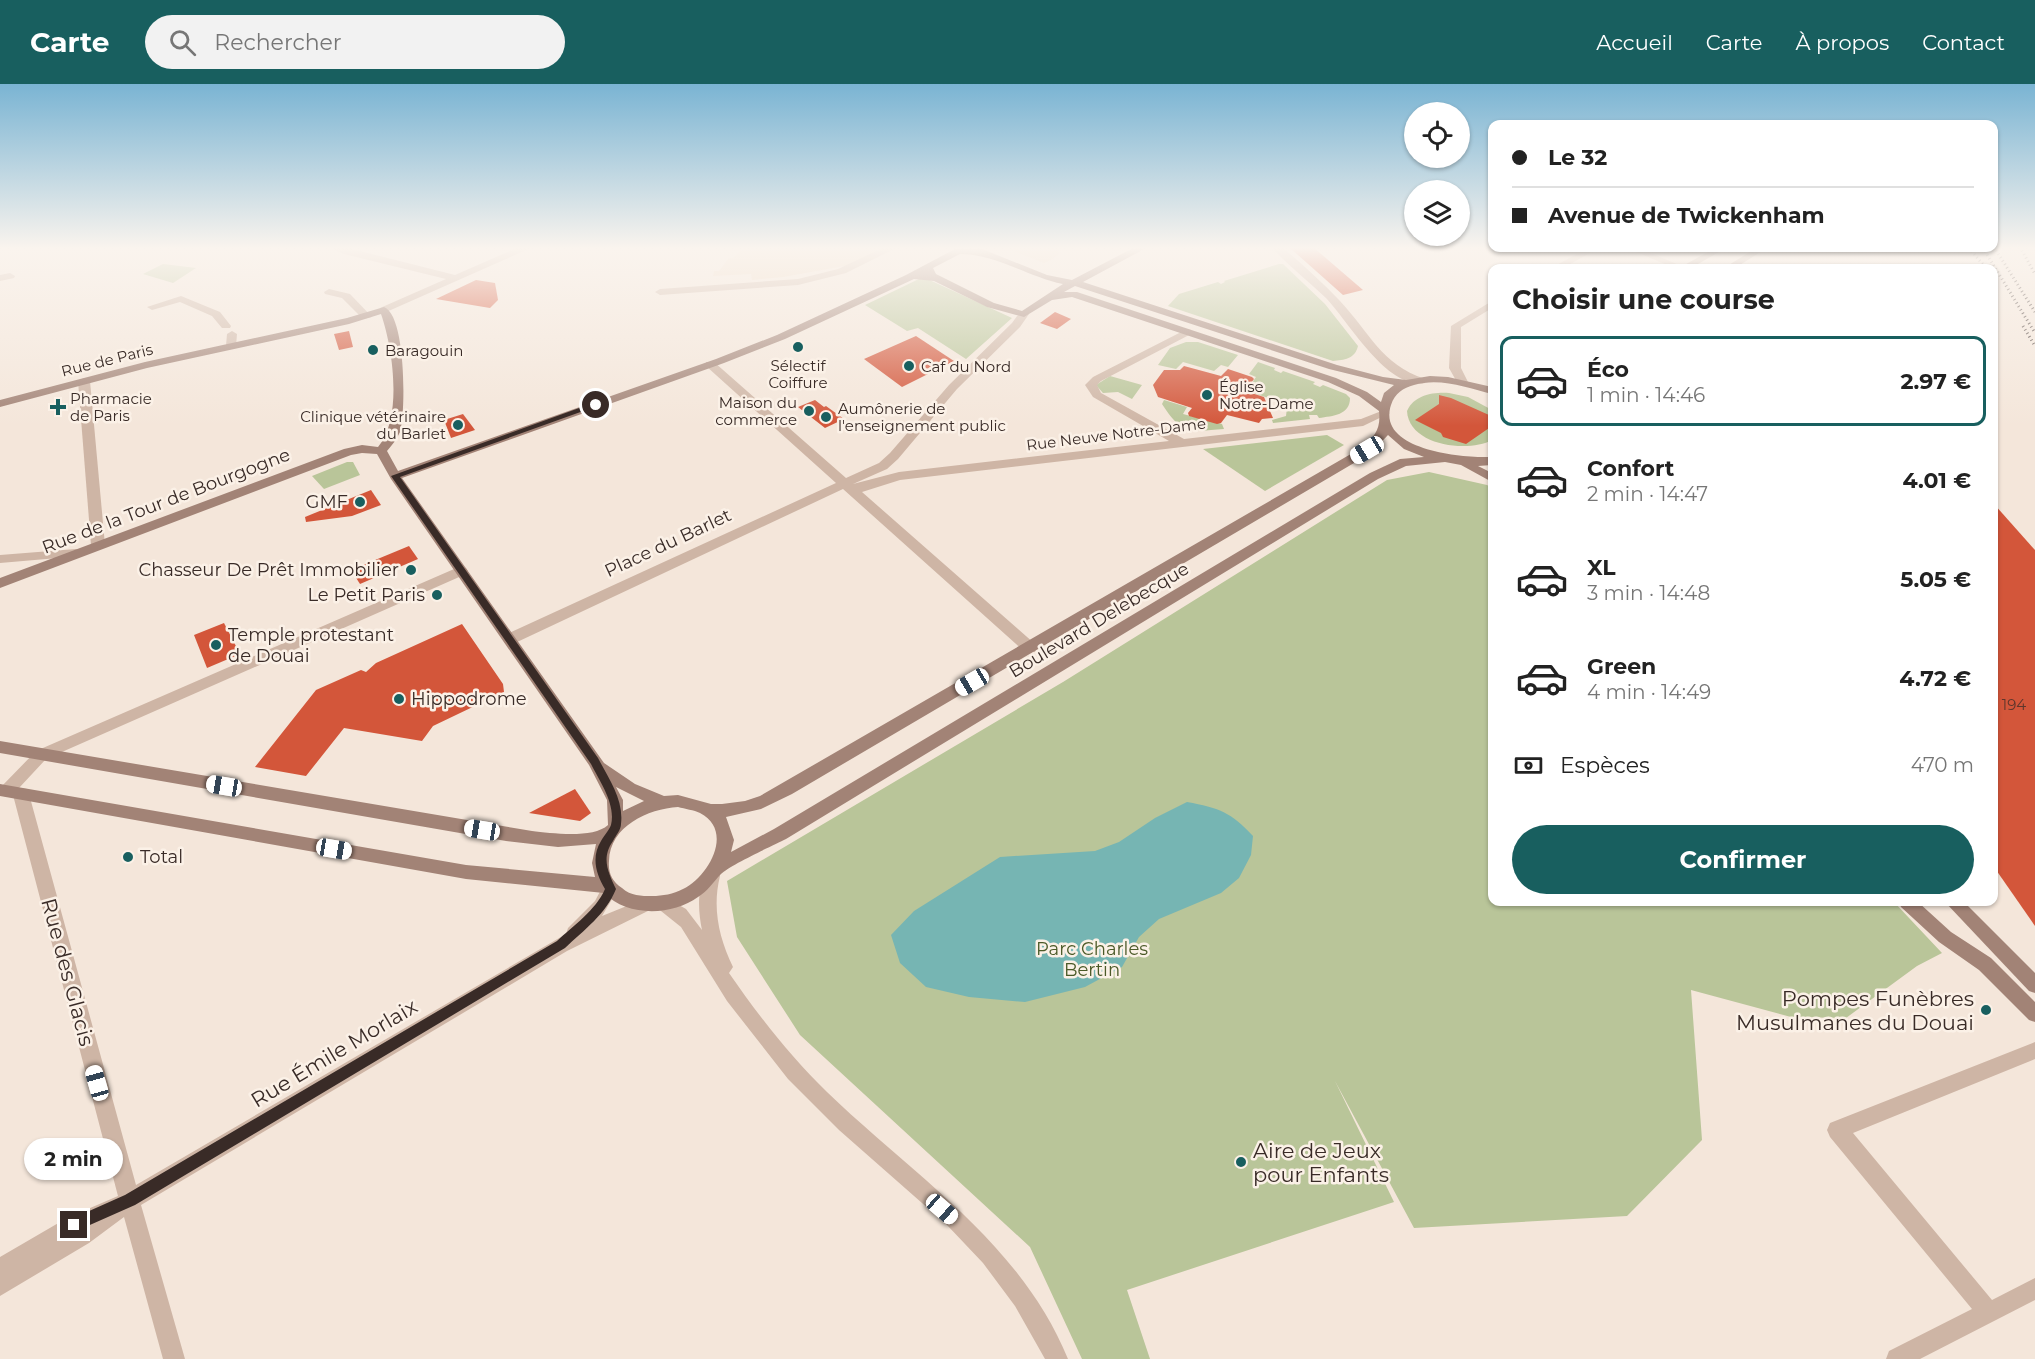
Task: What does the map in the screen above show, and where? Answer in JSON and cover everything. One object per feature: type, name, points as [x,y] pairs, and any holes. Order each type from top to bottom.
[{"type":"street","points":[[198,306],[216,314],[230,335]]},
{"type":"street","points":[[356,306],[366,317]]},
{"type":"street","name":"Rue de Paris","points":[[0,404],[84,381],[230,335],[366,317],[392,306]]},
{"type":"street","points":[[395,476],[782,337],[847,306]]},
{"type":"street","points":[[997,306],[1009,312],[1024,314]]},
{"type":"street","points":[[848,487],[890,461],[948,393],[1024,314],[1035,306]]},
{"type":"street","points":[[1106,306],[1332,380],[1363,394],[1384,415],[1396,435],[1408,445],[1443,459],[1458,462],[1488,461]]},
{"type":"street","points":[[1148,306],[1333,367],[1388,381],[1408,384],[1438,379],[1465,382],[1488,390]]},
{"type":"street","points":[[1339,306],[1382,362],[1402,375],[1421,381]]},
{"type":"street","points":[[1465,382],[1455,368],[1456,326],[1488,306]]},
{"type":"street","points":[[384,310],[390,327],[398,377],[395,428],[391,440],[381,451],[395,476],[595,761],[615,800],[613,830],[602,851],[600,864],[602,875],[609,887],[630,901],[675,909],[685,918],[713,966],[783,1059],[842,1120],[979,1243],[1011,1283],[1057,1359]]},
{"type":"street","points":[[1180,442],[1097,395],[1091,385],[1097,379],[1187,332]]},
{"type":"street","points":[[710,364],[1030,648]]},
{"type":"street","points":[[1465,382],[1488,378]]},
{"type":"street","points":[[84,381],[98,545]]},
{"type":"street","name":"Boulevard Delebecque","points":[[708,810],[736,811],[765,802],[1367,450],[1381,437],[1384,415],[1391,394],[1408,384]]},
{"type":"street","name":"Rue Neuve Notre-Dame","points":[[848,487],[898,476],[1363,422],[1384,415]]},
{"type":"street","name":"Rue de la Tour de Bourgogne","points":[[0,583],[348,452],[362,449],[381,451]]},
{"type":"street","name":"Boulevard Delebecque","points":[[715,872],[1374,476],[1404,462],[1443,459]]},
{"type":"street","points":[[1458,462],[1488,476]]},
{"type":"street","name":"Place du Barlet","points":[[510,639],[848,487]]},
{"type":"street","points":[[0,559],[76,553]]},
{"type":"street","points":[[10,791],[41,755],[461,571]]},
{"type":"street","points":[[0,747],[523,836],[573,841],[586,840],[613,830],[638,810],[664,802],[691,802],[708,810],[720,822],[726,838],[724,855],[715,872],[708,906],[713,939],[739,999]]},
{"type":"street","points":[[595,761],[619,782],[664,802]]},
{"type":"street","points":[[10,791],[466,872],[609,887]]},
{"type":"street","name":"Rue des Glacis","points":[[10,791],[85,1040],[174,1359]]},
{"type":"street","points":[[656,904],[693,892],[715,872]]},
{"type":"street","name":"Rue Émile Morlaix","points":[[561,945],[601,906],[609,887]]},
{"type":"street","name":"Rue Émile Morlaix","points":[[130,1200],[561,945],[613,919],[656,904]]},
{"type":"street","points":[[1911,906],[1945,937],[1985,964],[2035,1014]]},
{"type":"street","points":[[1957,906],[2035,985]]},
{"type":"street","points":[[1989,1313],[1837,1130],[2034,1050]]},
{"type":"street","points":[[0,1269],[74,1225],[130,1200]]},
{"type":"street","points":[[0,1285],[82,1236],[130,1200]]},
{"type":"street","points":[[1897,1359],[2035,1289]]},
{"type":"green space","points":[[867,306],[987,306],[1012,318],[966,359],[918,328],[907,331]]},
{"type":"green space","points":[[1170,306],[1327,306],[1358,346],[1352,356],[1333,361]]},
{"type":"green space","points":[[1186,342],[1198,342],[1238,355],[1228,367],[1221,365],[1214,371],[1183,362],[1176,369],[1158,365],[1170,348]]},
{"type":"green space","points":[[1258,362],[1275,368],[1274,370],[1281,373],[1283,371],[1315,382],[1313,384],[1320,387],[1323,385],[1346,394],[1350,398],[1349,404],[1340,414],[1319,418],[1317,415],[1309,415],[1310,419],[1273,423],[1272,420],[1286,416],[1287,408],[1282,402],[1246,391],[1256,377],[1249,374]]},
{"type":"green space","points":[[1110,376],[1142,385],[1132,399],[1118,392],[1103,393],[1096,385]]},
{"type":"green space","points":[[1437,393],[1468,397],[1488,408],[1488,442],[1469,446],[1455,446],[1441,444],[1418,432],[1410,423],[1407,411],[1419,398]]},
{"type":"green space","points":[[1164,400],[1187,407],[1183,414],[1222,424],[1224,429],[1203,431],[1187,429],[1169,414],[1162,404]]},
{"type":"green space","points":[[1327,435],[1344,445],[1265,491],[1203,449]]},
{"type":"green space","points":[[347,462],[353,462],[360,475],[324,489],[312,476]]},
{"type":"green space","name":"Parc Charles Bertin","points":[[1429,472],[1488,486],[1488,906],[1898,906],[1942,953],[1917,966],[1846,1018],[1791,1017],[1691,990],[1702,1140],[1627,1216],[1414,1228],[1335,1081],[1394,1202],[1127,1290],[1150,1359],[1082,1359],[1030,1247],[800,1035],[737,937],[727,881],[1063,682],[1387,480]]},
{"type":"water","points":[[1187,802],[1208,806],[1238,821],[1253,836],[1251,855],[1239,878],[1221,893],[1159,919],[1139,937],[1122,967],[1085,987],[1025,1002],[969,997],[926,987],[900,963],[891,935],[914,911],[1000,857],[1095,851],[1119,842],[1155,818]]},
{"type":"building","points":[[1055,312],[1071,319],[1057,329],[1040,323]]},
{"type":"building","points":[[349,331],[353,347],[339,350],[334,334]]},
{"type":"building","name":"Caf du Nord","points":[[916,336],[954,361],[902,387],[864,359]]},
{"type":"building","name":"Église Notre-Dame","points":[[1184,366],[1221,376],[1228,369],[1252,377],[1254,379],[1245,391],[1264,397],[1273,418],[1262,419],[1259,423],[1227,415],[1221,423],[1217,424],[1189,416],[1188,413],[1192,408],[1158,397],[1153,385],[1164,370],[1180,370]]},
{"type":"building","points":[[1439,395],[1488,415],[1488,429],[1466,444],[1443,437],[1441,433],[1415,420],[1439,404]]},
{"type":"building","name":"Aumônerie de l'enseignement public","points":[[815,400],[844,419],[825,428],[798,407]]},
{"type":"building","name":"Clinique vétérinaire du Barlet","points":[[463,414],[475,430],[451,438],[444,420]]},
{"type":"building","name":"GMF","points":[[371,490],[381,505],[352,516],[306,522],[305,517]]},
{"type":"building","points":[[1998,508],[2035,550],[2035,926],[1998,873]]},
{"type":"building","points":[[409,546],[418,559],[360,584],[351,570]]},
{"type":"building","name":"Temple protestant de Douai","points":[[224,623],[240,654],[207,668],[194,635]]},
{"type":"building","name":"Hippodrome","points":[[462,624],[503,684],[504,692],[433,726],[422,741],[344,728],[306,776],[255,767],[316,690],[361,670],[366,672],[376,663]]},
{"type":"building","points":[[575,789],[591,813],[580,821],[529,813]]},
{"type":"railway","points":[[2019,306],[2035,333]]},
{"type":"railway","points":[[2032,306],[2035,312]]},
{"type":"railway","points":[[2023,326],[2035,346]]},
{"type":"place","name":"Sélectif Coiffure","points":[[798,347]]},
{"type":"place","name":"Baragouin","points":[[373,350]]},
{"type":"place","name":"Caf du Nord","points":[[909,366]]},
{"type":"place","name":"Église Notre-Dame","points":[[1207,395]]},
{"type":"place","name":"Pharmacie de Paris","points":[[58,407]]},
{"type":"place","name":"Maison du commerce","points":[[809,411]]},
{"type":"place","name":"Aumônerie de l'enseignement public","points":[[826,417]]},
{"type":"place","name":"Clinique vétérinaire du Barlet","points":[[458,425]]},
{"type":"place","name":"GMF","points":[[360,502]]},
{"type":"place","name":"Chasseur De Prêt Immobilier","points":[[411,570]]},
{"type":"place","name":"Le Petit Paris","points":[[437,595]]},
{"type":"place","name":"Temple protestant de Douai","points":[[216,645]]},
{"type":"place","name":"Hippodrome","points":[[399,699]]},
{"type":"place","name":"Total","points":[[128,857]]},
{"type":"place","name":"Pompes Funèbres Musulmanes du Douai","points":[[1986,1010]]},
{"type":"place","name":"Aire de Jeux pour Enfants","points":[[1241,1162]]},
{"type":"route","points":[[74,1225],[130,1200],[561,945],[592,916],[607,898],[610,889],[602,875],[600,864],[604,845],[616,826],[616,806],[611,792],[595,761],[395,476],[596,405]]}]
